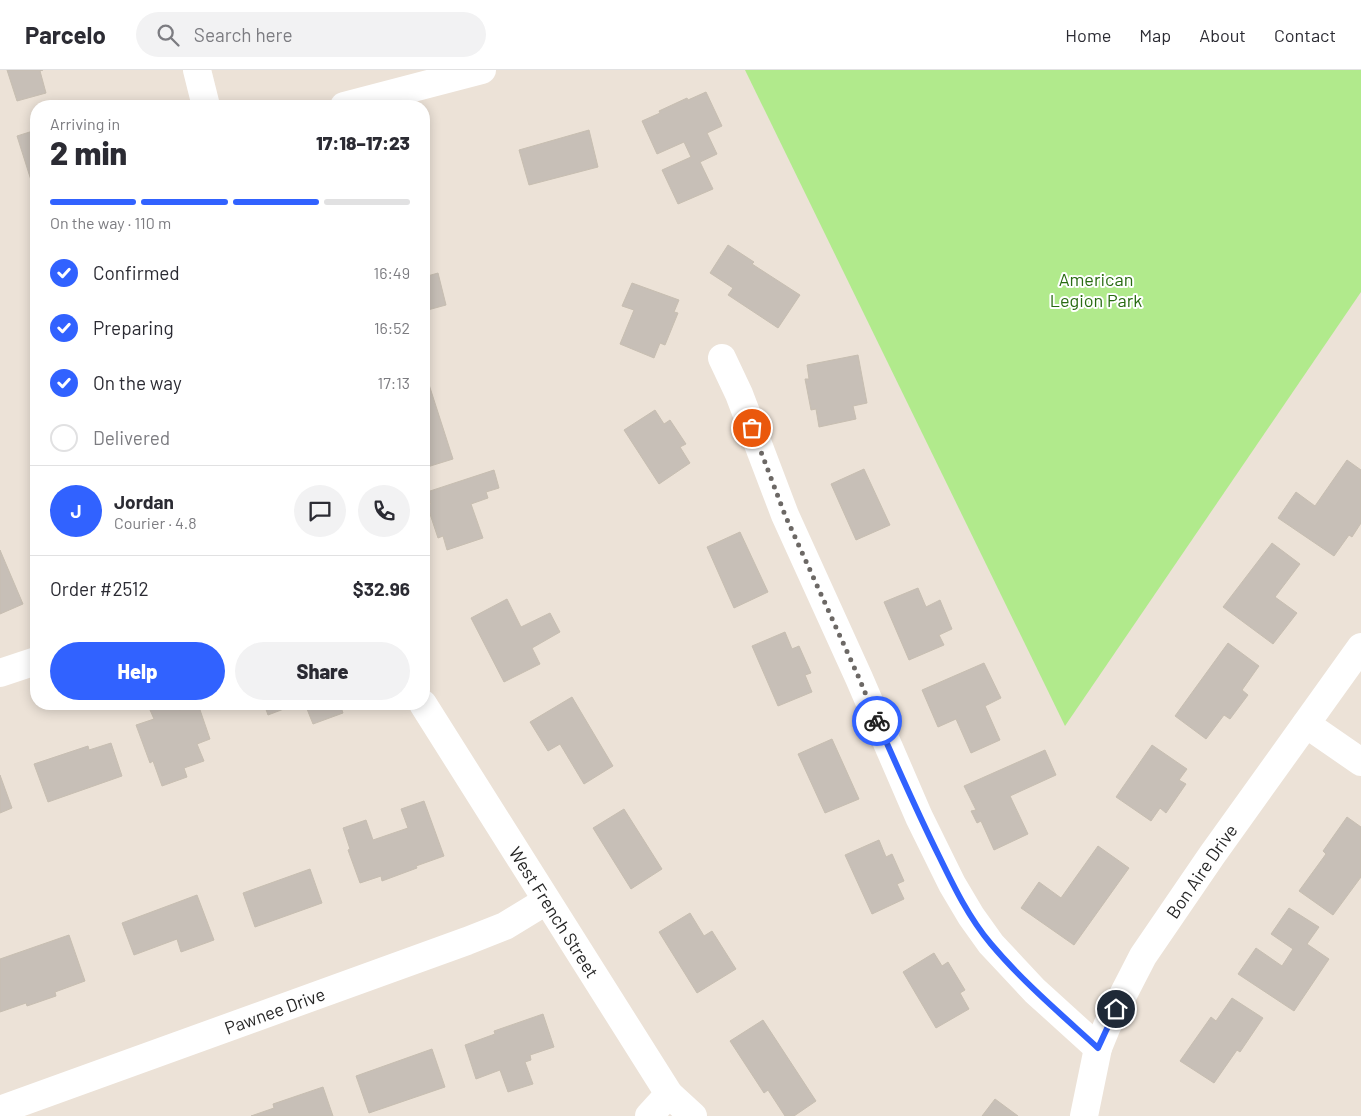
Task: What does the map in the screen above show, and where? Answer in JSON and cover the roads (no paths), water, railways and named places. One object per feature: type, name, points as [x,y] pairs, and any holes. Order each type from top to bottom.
[{"type":"street","points":[[197,70],[204,100]]},
{"type":"street","points":[[367,100],[482,70]]},
{"type":"street","points":[[722,358],[739,394],[785,515],[859,678],[919,817],[952,884],[971,916],[991,944],[1036,991],[1098,1048]]},
{"type":"street","name":"Bon Aire Drive","points":[[1084,1116],[1098,1048],[1107,1026],[1143,956],[1212,855],[1361,647]]},
{"type":"street","points":[[0,673],[30,663]]},
{"type":"street","name":"West French Street","points":[[427,710],[669,1094],[693,1116]]},
{"type":"street","points":[[1306,724],[1361,762]]},
{"type":"street","name":"Pawnee Drive","points":[[0,1110],[506,926],[546,901]]},
{"type":"street","points":[[649,1116],[669,1094]]},
{"type":"park label","name":"American Legion Park","points":[[1096,289]]}]
